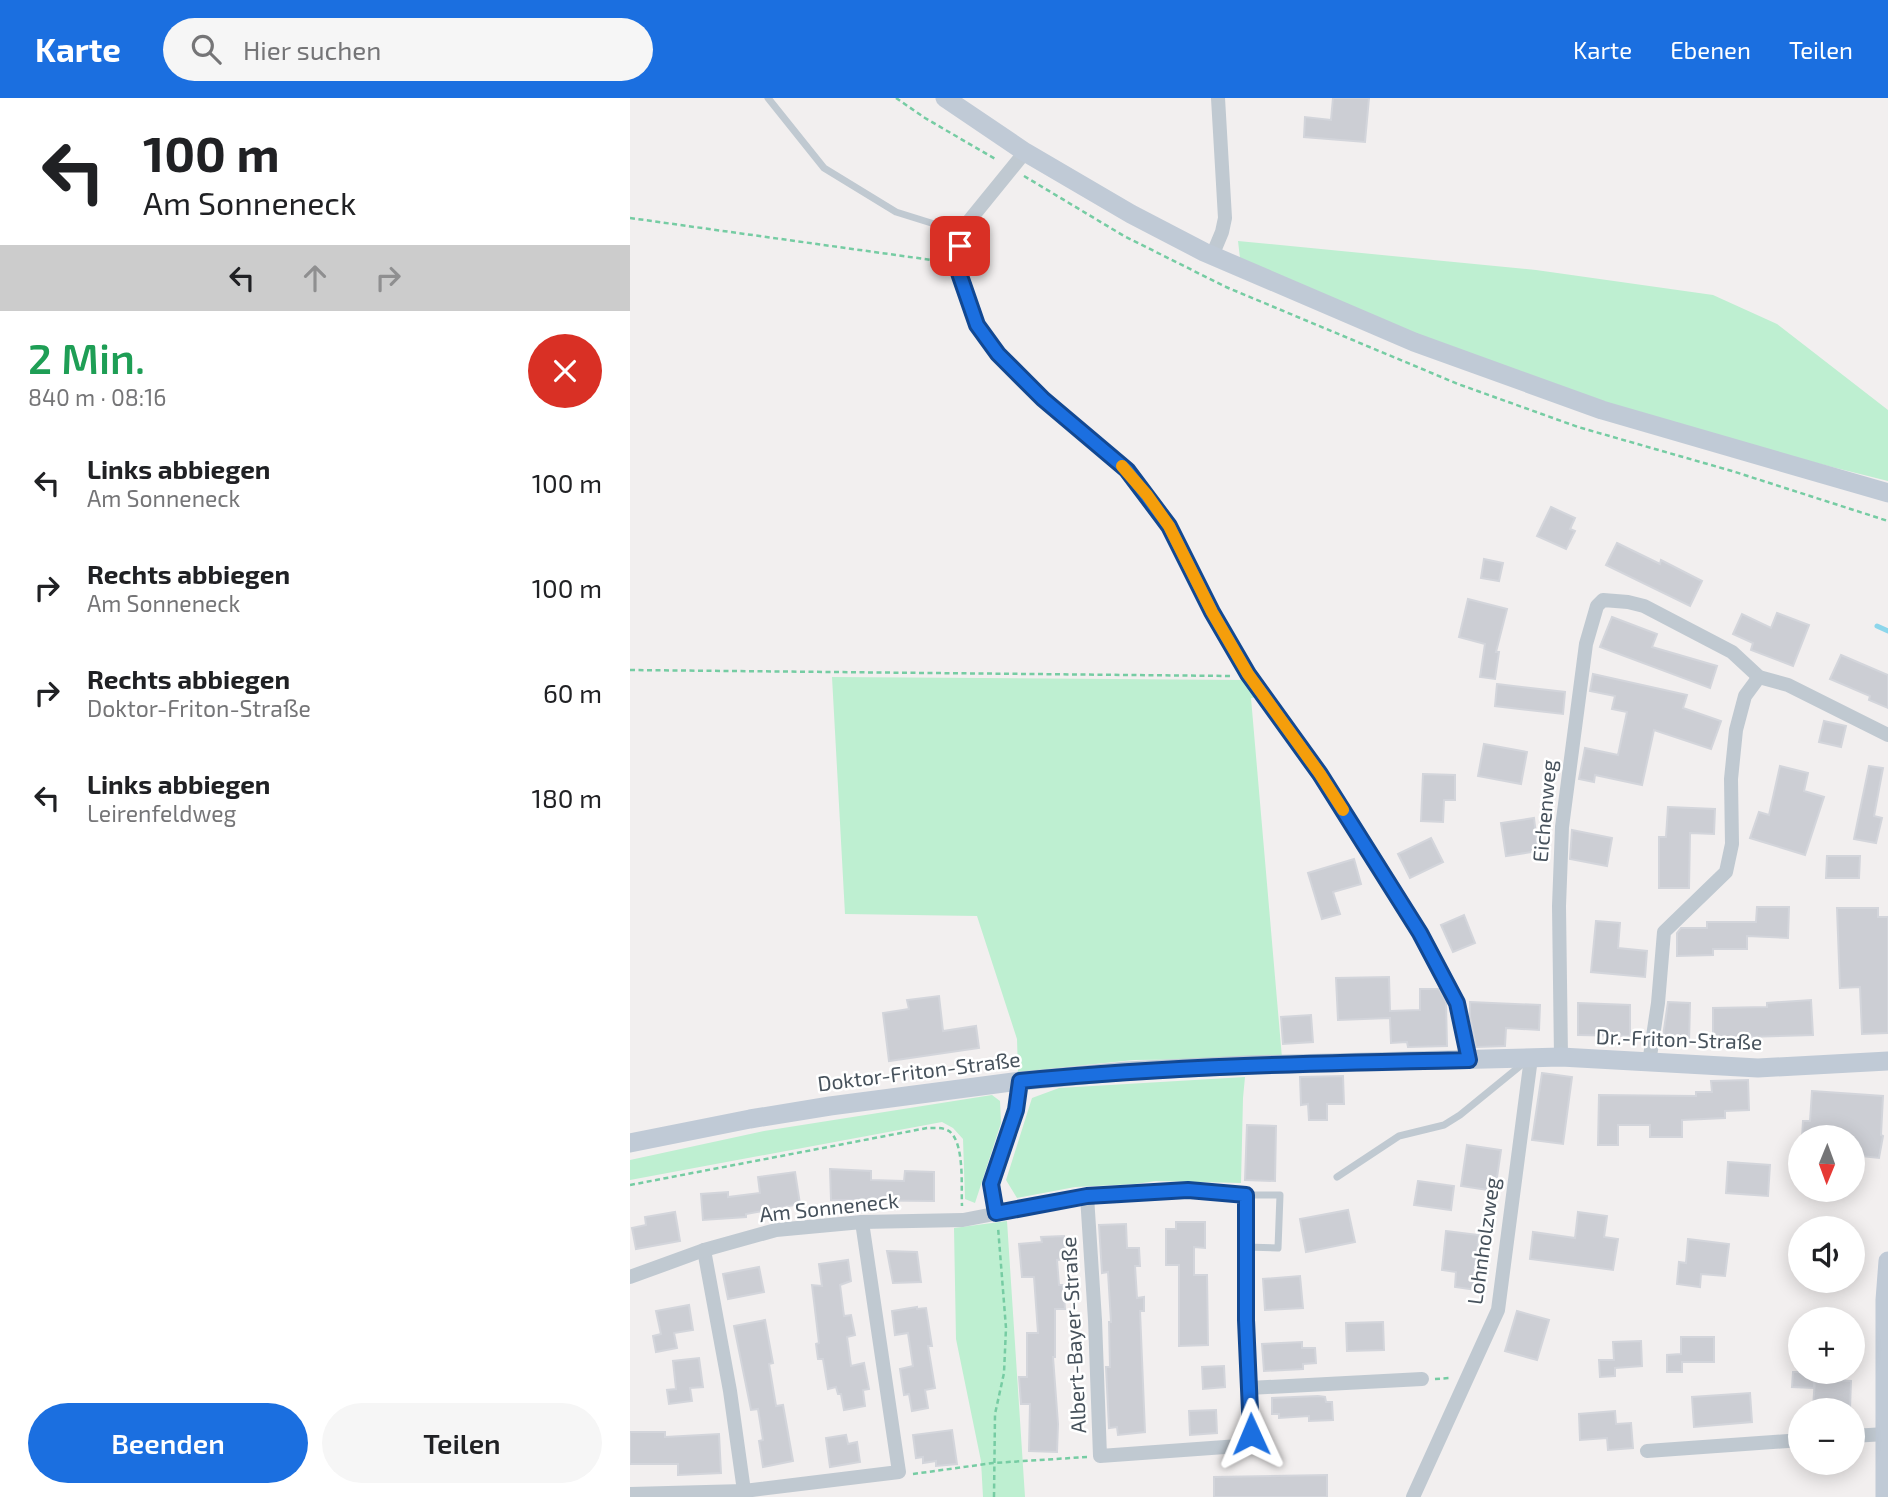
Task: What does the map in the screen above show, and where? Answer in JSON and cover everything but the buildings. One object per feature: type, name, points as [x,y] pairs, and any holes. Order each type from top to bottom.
[{"type":"street","points":[[945,98],[1025,152],[1131,214],[1212,256],[1414,342],[1602,410],[1888,493]]},
{"type":"street","points":[[1212,256],[1225,218],[1218,98]]},
{"type":"street","points":[[1025,152],[960,232],[959,273],[977,325],[998,354],[1020,377],[1127,470],[1169,526],[1212,612],[1248,674],[1320,774],[1420,933],[1457,1003],[1469,1060]]},
{"type":"street","name":"Eichenweg","points":[[1561,1057],[1559,906],[1562,827],[1586,644],[1597,606],[1603,600],[1644,606],[1732,652],[1759,677]]},
{"type":"street","points":[[1650,1063],[1664,932],[1726,872],[1732,844],[1731,779],[1736,730],[1745,696],[1759,677],[1788,685],[1888,735]]},
{"type":"street","name":"Dr.-Friton-Straße","points":[[1469,1060],[1561,1057],[1758,1068],[1888,1061]]},
{"type":"street","name":"Lohnholzweg","points":[[1413,1497],[1498,1310],[1531,1058]]},
{"type":"street","name":"Doktor-Friton-Straße","points":[[630,1143],[750,1119],[1020,1081],[1127,1071],[1233,1066],[1469,1060]]},
{"type":"street","points":[[996,1213],[991,1184],[1016,1110],[1020,1081]]},
{"type":"street","name":"Am Sonneneck","points":[[630,1277],[704,1250],[776,1230],[862,1222],[963,1220],[1087,1196],[1188,1190],[1246,1195]]},
{"type":"street","name":"Albert-Bayer-Straße","points":[[1087,1196],[1096,1320],[1100,1456],[1239,1446],[1251,1434],[1246,1320],[1246,1195]]},
{"type":"street","points":[[630,1494],[744,1491],[899,1472],[862,1222]]},
{"type":"street","points":[[704,1250],[730,1391],[744,1491]]},
{"type":"street","points":[[1885,1497],[1885,1300],[1888,1261]]},
{"type":"street","points":[[1250,1388],[1422,1379]]},
{"type":"street","points":[[1865,1435],[1885,1434]]},
{"type":"street","points":[[1647,1451],[1788,1441]]},
{"type":"lane","points":[[768,98],[824,168],[896,212],[960,232]]},
{"type":"lane","points":[[1337,1177],[1399,1136],[1444,1125],[1531,1058]]},
{"type":"lane","points":[[1246,1195],[1280,1195],[1278,1248],[1246,1247]]},
{"type":"path","points":[[895,98],[1011,168]]},
{"type":"path","points":[[630,218],[928,261]]},
{"type":"path","points":[[630,670],[1227,676],[1248,674]]},
{"type":"path","points":[[630,1185],[927,1128],[941,1128],[950,1132],[959,1146],[963,1220]]},
{"type":"path","points":[[993,1497],[995,1415],[1004,1373],[1006,1328],[996,1213]]},
{"type":"path","points":[[1422,1379],[1468,1377]]},
{"type":"path","points":[[899,1472],[910,1475],[993,1463],[1100,1456]]},
{"type":"green space","points":[[1238,241],[1536,270],[1713,295],[1777,324],[1888,410],[1888,481],[1654,418],[1482,360],[1379,319],[1240,258]]},
{"type":"green space","points":[[832,677],[1246,680],[1259,697],[1251,698],[1282,1058],[1134,1060],[1018,1072],[1017,1039],[977,916],[845,914]]},
{"type":"green space","points":[[1245,1077],[1241,1183],[1156,1181],[1075,1187],[1017,1198],[1006,1180],[1032,1098],[1059,1088]]},
{"type":"green space","points":[[992,1095],[1000,1101],[1001,1123],[975,1203],[965,1199],[963,1139],[953,1128],[942,1122],[630,1180],[630,1160],[764,1131]]},
{"type":"green space","points":[[1007,1221],[1025,1497],[983,1497],[981,1461],[956,1339],[954,1228]]},
{"type":"waterway","points":[[1877,626],[1888,631]]},
{"type":"slow traffic","points":[[1122,466],[1169,526],[1212,612],[1248,674],[1343,810]]},
{"type":"route","points":[[960,246],[959,273],[977,325],[998,354],[1020,377],[1127,470],[1169,526],[1212,612],[1248,674],[1320,774],[1420,933],[1457,1003],[1469,1060],[1199,1067],[1020,1081],[1016,1110],[991,1184],[996,1213],[1025,1209],[1064,1198],[1087,1196],[1188,1190],[1246,1195],[1246,1320],[1251,1434]]}]
